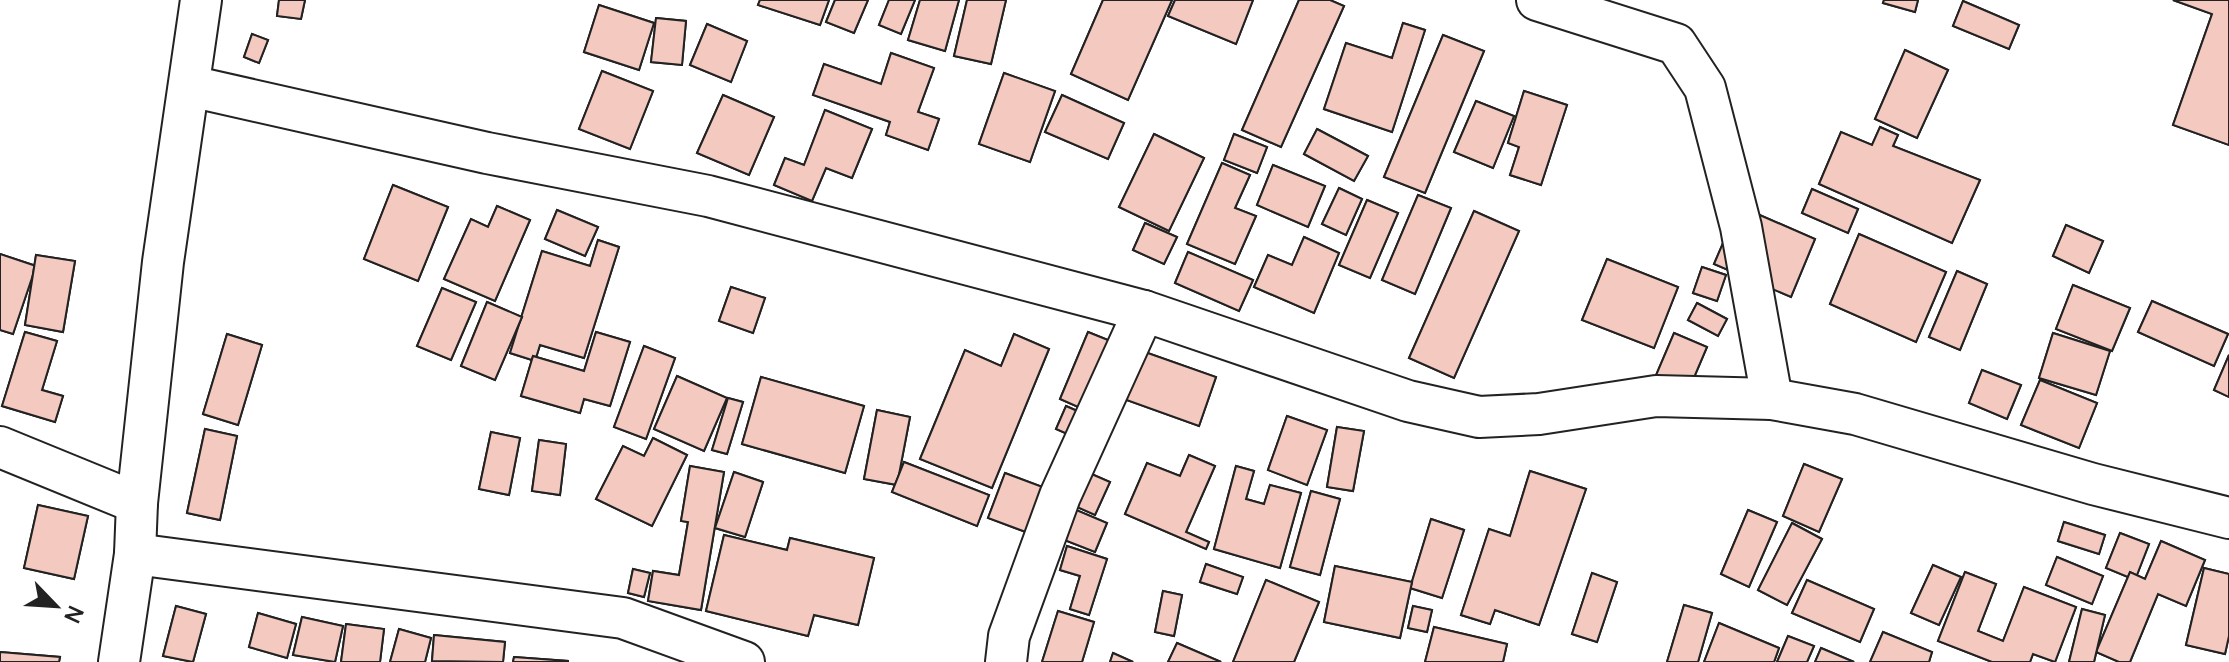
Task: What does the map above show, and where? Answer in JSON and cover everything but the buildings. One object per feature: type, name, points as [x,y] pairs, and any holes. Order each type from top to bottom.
[{"type":"street","points":[[119,662],[135,554],[137,503],[173,185],[201,0]]},
{"type":"street","points":[[1537,0],[1676,44],[1705,88],[1741,227],[1772,399]]},
{"type":"street","points":[[190,86],[487,153],[708,196],[1144,311],[1408,401],[1479,417],[1539,414],[1656,396],[1772,399],[1855,414],[2093,484],[2229,518]]},
{"type":"street","points":[[1006,662],[1009,636],[1060,496],[1144,311]]},
{"type":"street","points":[[0,447],[137,503]]},
{"type":"street","points":[[135,554],[623,618],[744,662]]}]
